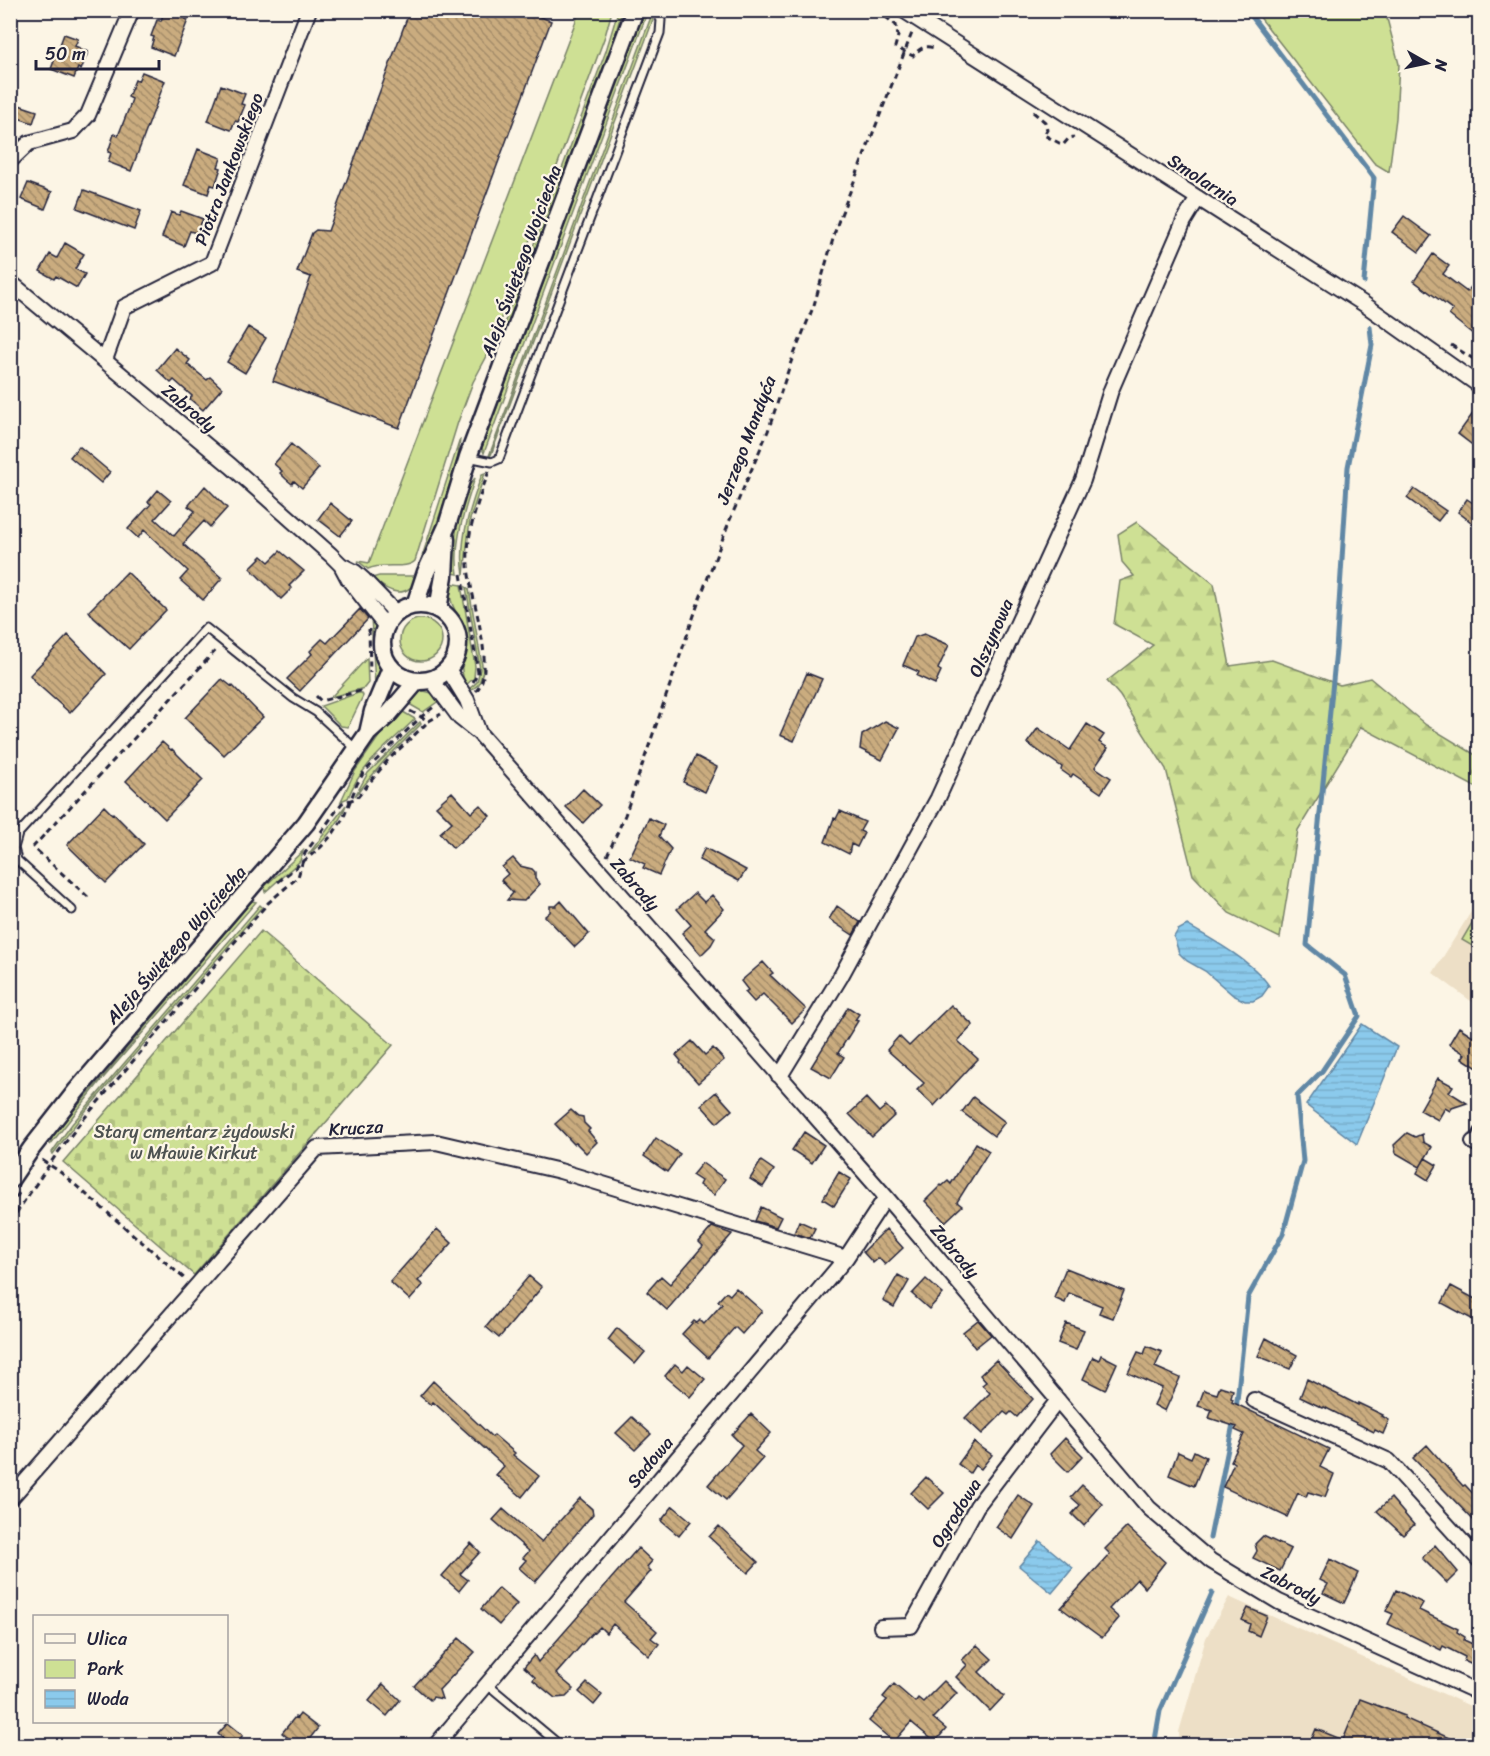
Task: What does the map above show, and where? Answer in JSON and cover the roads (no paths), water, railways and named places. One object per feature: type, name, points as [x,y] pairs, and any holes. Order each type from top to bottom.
[{"type":"street","points":[[10,160],[29,143],[73,131],[88,115],[132,10]]},
{"type":"street","name":"Piotra Jankowskiego","points":[[105,360],[124,307],[212,263],[309,10]]},
{"type":"street","name":"Aleja Świętego Wojciecha","points":[[415,605],[426,572],[447,526],[468,457],[635,10]]},
{"type":"street","name":"Smolarnia","points":[[903,10],[1364,304],[1479,386]]},
{"type":"street","name":"Olszynowa","points":[[778,1075],[783,1071],[841,976],[938,798],[1083,480],[1112,390],[1184,221],[1198,198]]},
{"type":"street","name":"Zabrody","points":[[10,282],[231,466],[341,566],[356,573],[392,609],[398,612]]},
{"type":"street","name":"Aleja Świętego Wojciecha","points":[[438,609],[444,576],[447,526]]},
{"type":"street","name":"Zabrody","points":[[341,566],[377,627]]},
{"type":"street","points":[[415,605],[438,609],[454,625],[458,636],[455,659],[448,669],[424,680],[399,674],[391,668],[386,658],[377,627],[398,612],[415,605]]},
{"type":"street","name":"Aleja Świętego Wojciecha","points":[[368,733],[373,711],[391,668]]},
{"type":"street","name":"Zabrody","points":[[448,669],[467,700],[478,733]]},
{"type":"street","name":"Zabrody","points":[[424,680],[460,718],[478,733],[886,1197],[1149,1508],[1211,1561],[1279,1602],[1479,1694]]},
{"type":"street","name":"Aleja Świętego Wojciecha","points":[[10,1180],[77,1090],[306,823],[368,733],[424,680]]},
{"type":"street","name":"Krucza","points":[[10,1499],[317,1148],[436,1142],[560,1171],[846,1258]]},
{"type":"street","name":"Sadowa","points":[[435,1746],[846,1258],[886,1197]]},
{"type":"street","name":"Ogrodowa","points":[[881,1627],[911,1626],[977,1506],[1058,1400]]},
{"type":"street","points":[[1254,1400],[1389,1461],[1479,1561]]},
{"type":"lane","points":[[468,457],[492,462],[499,459],[660,33],[661,20],[655,10]]},
{"type":"lane","points":[[72,910],[17,860],[14,848],[18,834],[206,627],[293,698],[310,708],[357,750]]},
{"type":"lane","points":[[1476,1144],[1479,1129]]},
{"type":"lane","points":[[486,1683],[561,1746]]},
{"type":"water","points":[[1187,925],[1254,969],[1269,986],[1262,996],[1253,1001],[1245,1001],[1233,995],[1205,971],[1187,961],[1179,953],[1174,937],[1178,930]]},
{"type":"water","points":[[1362,1024],[1397,1047],[1357,1144],[1306,1105]]},
{"type":"water","points":[[1040,1541],[1073,1568],[1052,1593],[1019,1566]]},
{"type":"waterway","points":[[1247,10],[1374,178],[1364,282]]},
{"type":"waterway","points":[[1236,1410],[1248,1297],[1283,1234],[1303,1161],[1297,1096],[1322,1071],[1359,1016],[1345,975],[1307,945],[1336,650],[1348,467],[1372,345],[1370,327]]},
{"type":"waterway","points":[[1210,1538],[1234,1419]]},
{"type":"waterway","points":[[1154,1746],[1160,1711],[1212,1593]]},
{"type":"park label","name":"Stary cmentarz żydowski w Mławie Kirkut","points":[[194,1142]]}]
